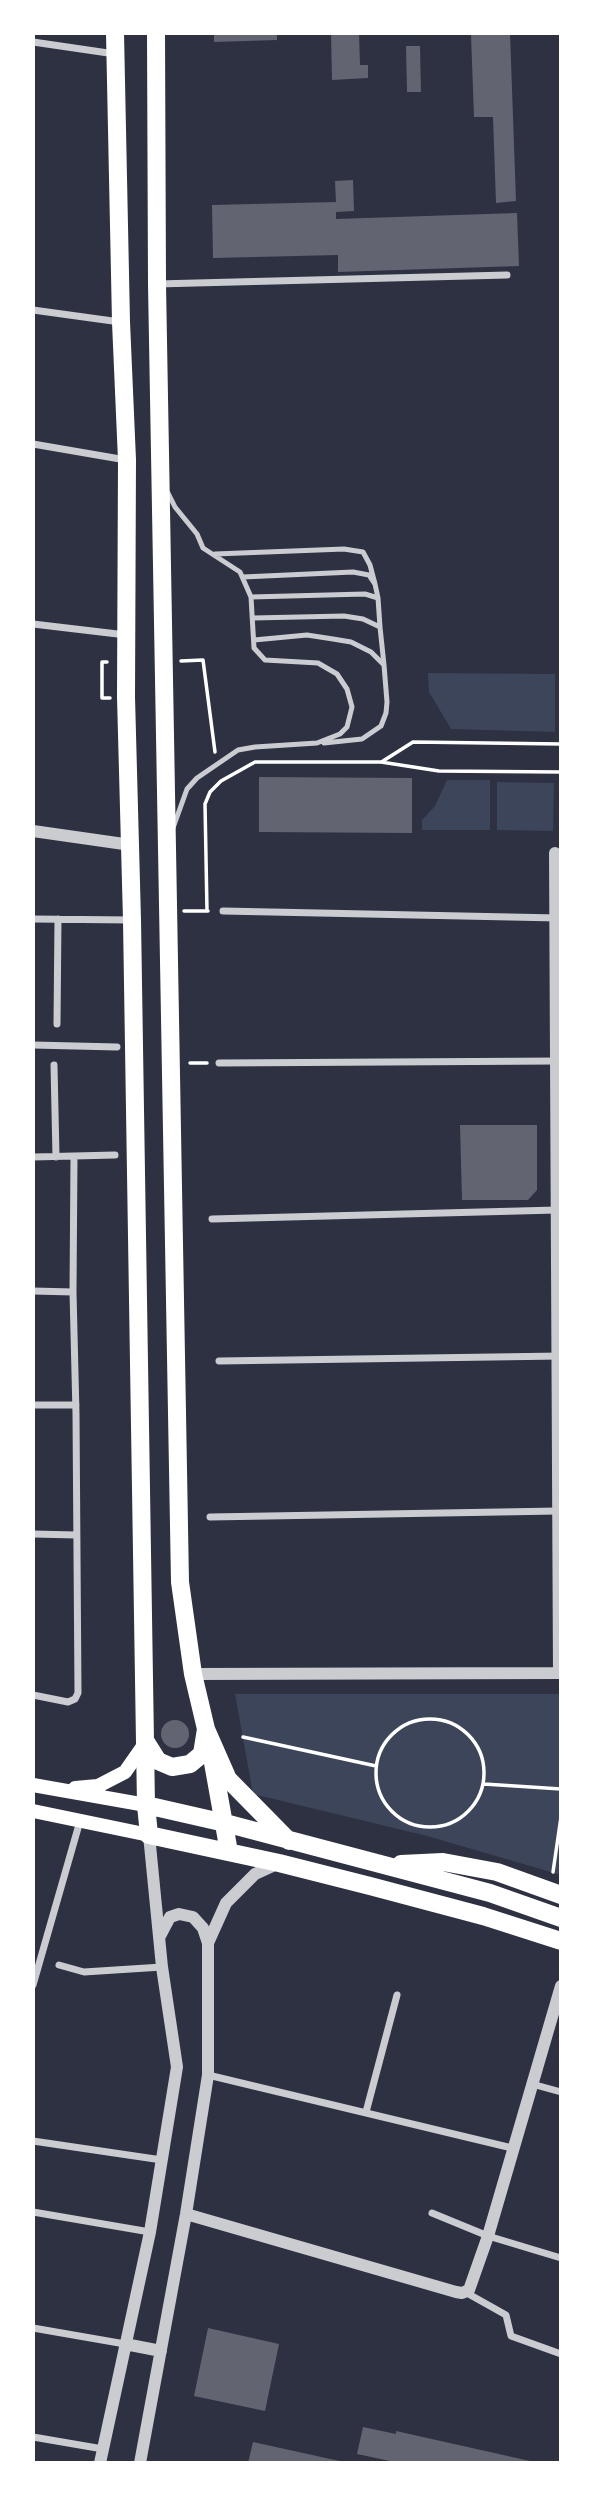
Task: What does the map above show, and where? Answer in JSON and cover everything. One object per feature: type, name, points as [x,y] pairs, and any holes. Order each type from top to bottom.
[{"type":"main road","points":[[116,33],[121,322],[127,460],[126,697],[131,845],[146,1805],[149,1835]]},
{"type":"main road","points":[[156,33],[160,479],[180,1582],[193,1674],[229,1852]]},
{"type":"main road","points":[[146,1742],[158,1761],[172,1767],[190,1764],[202,1754],[206,1729]]},
{"type":"main road","points":[[206,1729],[228,1779],[289,1841]]},
{"type":"main road","points":[[58,1789],[98,1786],[125,1772],[146,1742]]},
{"type":"main road","points":[[33,1785],[146,1805],[225,1823],[490,1893],[561,1919]]},
{"type":"main road","points":[[33,1811],[279,1863],[483,1916],[561,1941]]},
{"type":"main road","points":[[385,1865],[443,1862],[497,1872],[561,1895]]},
{"type":"street","points":[[33,42],[116,54]]},
{"type":"street","points":[[157,284],[506,275]]},
{"type":"street","points":[[33,310],[121,322]]},
{"type":"street","points":[[33,444],[127,460]]},
{"type":"street","points":[[33,624],[127,635]]},
{"type":"street","points":[[33,831],[131,845]]},
{"type":"street","points":[[193,1674],[560,1673],[556,1210],[558,853]]},
{"type":"street","points":[[223,911],[558,918]]},
{"type":"street","points":[[33,919],[132,920]]},
{"type":"street","points":[[57,1024],[58,919]]},
{"type":"street","points":[[33,1045],[117,1047]]},
{"type":"street","points":[[219,1063],[558,1061]]},
{"type":"street","points":[[54,1065],[56,1157]]},
{"type":"street","points":[[33,1157],[115,1156]]},
{"type":"street","points":[[33,1695],[68,1702],[75,1699],[78,1693],[74,1157]]},
{"type":"street","points":[[212,1219],[556,1210]]},
{"type":"street","points":[[33,1291],[73,1292]]},
{"type":"street","points":[[219,1361],[559,1356]]},
{"type":"street","points":[[33,1405],[76,1405]]},
{"type":"street","points":[[210,1517],[558,1511]]},
{"type":"street","points":[[33,1534],[76,1535]]},
{"type":"street","points":[[33,1985],[36,1963],[80,1820]]},
{"type":"street","points":[[100,2463],[150,2232],[177,2067],[162,1967],[149,1835]]},
{"type":"street","points":[[208,1943],[226,1903],[255,1874],[279,1863]]},
{"type":"street","points":[[140,2463],[186,2214],[208,2075],[208,1943],[203,1928],[193,1917],[179,1914],[170,1917],[159,1939]]},
{"type":"street","points":[[59,1965],[84,1972],[162,1967]]},
{"type":"street","points":[[465,2292],[472,2284],[488,2236],[561,1986]]},
{"type":"street","points":[[366,2112],[397,1995]]},
{"type":"street","points":[[208,2075],[512,2148]]},
{"type":"street","points":[[531,2084],[561,2092]]},
{"type":"street","points":[[33,2141],[162,2160]]},
{"type":"street","points":[[33,2212],[150,2232]]},
{"type":"street","points":[[432,2213],[488,2236],[561,2258]]},
{"type":"street","points":[[186,2214],[456,2292],[465,2292],[506,2315],[511,2336],[561,2354]]},
{"type":"street","points":[[33,2328],[161,2351]]},
{"type":"street","points":[[33,2437],[103,2449]]},
{"type":"lane","points":[[160,479],[175,507],[197,534],[203,548],[240,572],[243,577],[251,597],[254,648],[265,660],[318,663],[337,674],[347,689],[352,707],[347,727],[341,734],[317,743]]},
{"type":"lane","points":[[167,844],[187,789],[197,778],[238,750],[362,739],[381,726],[386,713],[375,584],[363,552],[344,549],[214,554]]},
{"type":"lane","points":[[243,577],[353,572],[369,575],[375,584]]},
{"type":"lane","points":[[251,597],[365,594],[377,598]]},
{"type":"lane","points":[[253,618],[344,616],[363,619],[380,627]]},
{"type":"lane","points":[[254,639],[307,635],[351,642],[371,652],[384,665]]},
{"type":"path","points":[[203,660],[217,765]]},
{"type":"path","points":[[102,662],[102,698]]},
{"type":"path","points":[[381,762],[413,743],[560,743]]},
{"type":"path","points":[[208,911],[205,804],[210,792],[221,781],[255,762],[381,762],[439,771],[561,772]]},
{"type":"path","points":[[168,910],[223,911]]},
{"type":"path","points":[[171,1063],[219,1063]]},
{"type":"path","points":[[422,1720],[439,1720],[456,1725],[470,1735],[479,1750],[484,1767],[484,1784],[477,1801],[465,1815],[449,1824],[430,1827],[412,1824],[396,1815],[384,1801],[377,1784],[376,1766],[381,1749],[391,1735],[405,1725],[422,1720]]},
{"type":"path","points":[[243,1737],[376,1766]]},
{"type":"path","points":[[484,1784],[561,1789]]},
{"type":"path","points":[[553,1872],[561,1817]]},
{"type":"shaded area","points":[[428,673],[555,674],[555,732],[451,729],[429,692]]},
{"type":"shaded area","points":[[447,780],[490,780],[490,830],[422,830],[422,820],[435,806]]},
{"type":"shaded area","points":[[497,782],[554,783],[553,831],[497,830]]},
{"type":"shaded area","points":[[235,1694],[561,1694],[561,1875],[427,1836],[253,1794]]},
{"type":"building","points":[[214,33],[277,33],[277,40],[214,42]]},
{"type":"building","points":[[331,33],[359,33],[360,65],[368,65],[368,78],[332,80]]},
{"type":"building","points":[[485,33],[510,33],[516,201],[496,203],[493,117],[474,117],[471,35],[486,35]]},
{"type":"building","points":[[406,46],[420,46],[421,92],[407,92]]},
{"type":"building","points":[[353,180],[354,211],[336,212],[336,219],[517,213],[519,266],[338,272],[338,255],[213,258],[212,205],[336,202],[335,181]]},
{"type":"building","points":[[259,777],[412,778],[412,833],[259,832]]},
{"type":"building","points":[[460,1125],[537,1125],[537,1190],[528,1200],[462,1200]]},
{"type":"building","points":[[175,1720],[185,1724],[189,1734],[185,1744],[175,1748],[165,1744],[161,1734],[165,1724]]},
{"type":"building","points":[[208,2328],[279,2344],[265,2411],[194,2396]]},
{"type":"building","points":[[363,2427],[396,2434],[396,2431],[539,2463],[390,2463],[357,2454]]},
{"type":"building","points":[[253,2442],[344,2462],[344,2463],[248,2463]]}]
